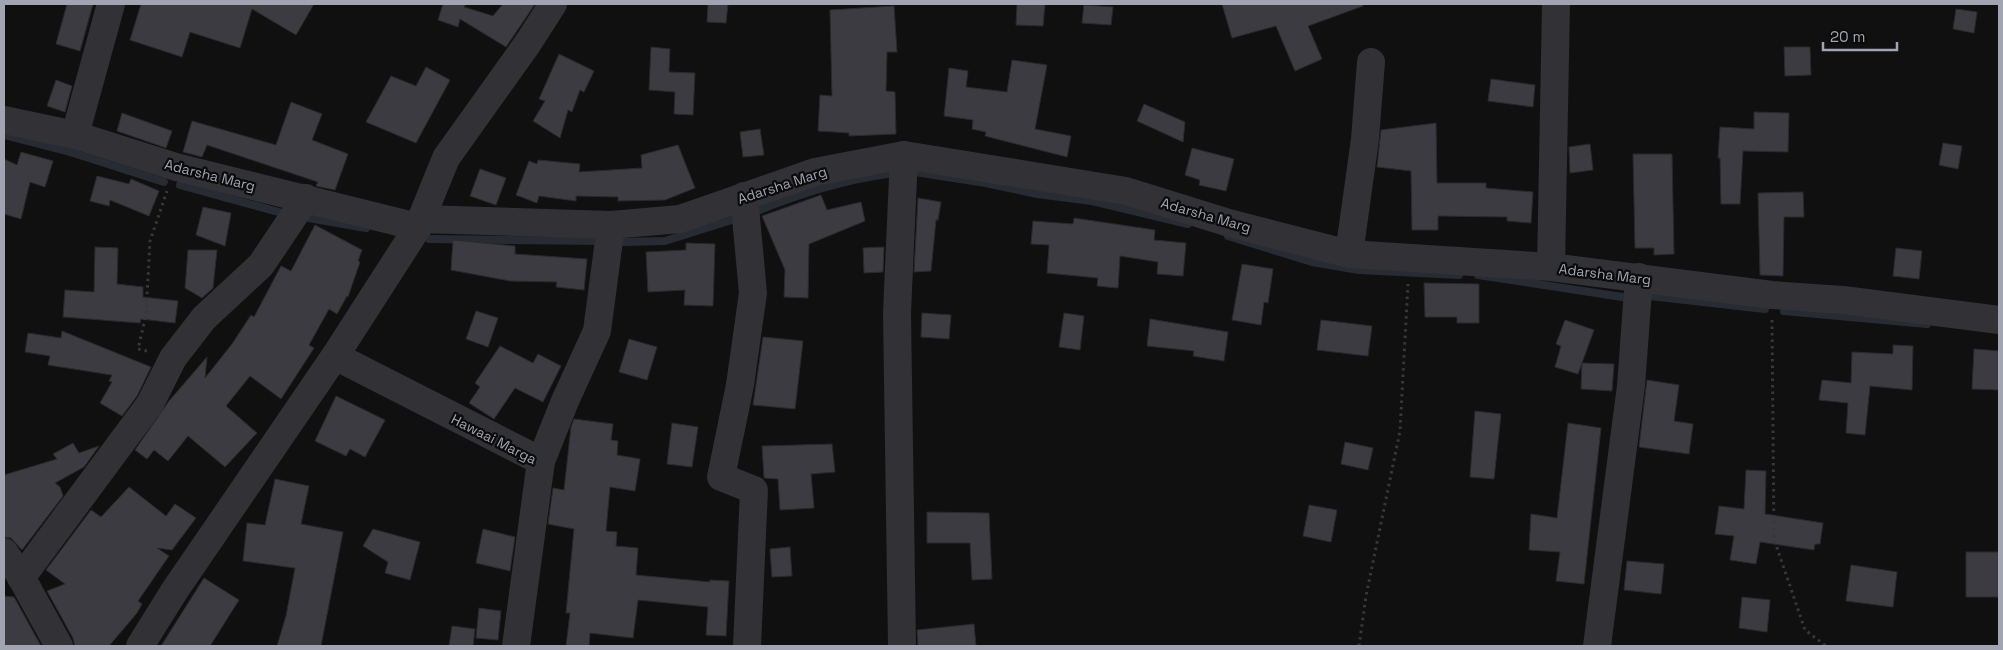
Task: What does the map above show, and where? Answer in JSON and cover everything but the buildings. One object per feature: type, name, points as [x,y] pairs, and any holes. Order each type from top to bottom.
[{"type":"street","points":[[75,134],[111,4]]},
{"type":"street","points":[[140,646],[175,590],[335,356],[419,223],[446,158],[528,43],[553,4]]},
{"type":"street","points":[[1551,267],[1556,4]]},
{"type":"street","points":[[1349,254],[1365,139],[1371,62]]},
{"type":"street","name":"Adarsha Marg","points":[[4,120],[75,134],[176,167],[419,223],[611,224],[680,219],[815,172],[904,155],[1126,191],[1229,223],[1349,254],[1551,267],[1772,295],[1843,300],[1999,320]]},
{"type":"street","points":[[902,646],[897,313],[904,155]]},
{"type":"street","points":[[744,196],[753,293],[740,384],[721,478],[754,490],[747,646]]},
{"type":"street","points":[[21,578],[150,404],[173,358],[204,318],[261,265],[306,198]]},
{"type":"street","points":[[542,461],[565,401],[597,331],[611,224]]},
{"type":"street","points":[[1597,646],[1631,386],[1639,277]]},
{"type":"street","name":"Hawaai Marga","points":[[335,356],[437,410],[542,461],[516,646]]},
{"type":"street","points":[[4,552],[21,578],[59,646]]},
{"type":"path","points":[[173,358],[138,349],[146,315],[150,241],[176,167]]},
{"type":"path","points":[[1359,646],[1366,596],[1400,431],[1410,259]]},
{"type":"path","points":[[1772,295],[1774,538],[1806,630],[1826,646]]},
{"type":"waterway","points":[[4,135],[70,152],[164,182]]},
{"type":"waterway","points":[[915,172],[986,183],[1037,194],[1092,201],[1188,224]]},
{"type":"waterway","points":[[754,212],[823,188],[858,179],[894,173]]},
{"type":"waterway","points":[[180,185],[286,214]]},
{"type":"waterway","points":[[309,218],[366,228]]},
{"type":"waterway","points":[[623,242],[665,241],[738,218]]},
{"type":"waterway","points":[[1228,236],[1312,262],[1359,270],[1459,275]]},
{"type":"waterway","points":[[429,239],[601,241]]},
{"type":"waterway","points":[[1478,275],[1629,298]]},
{"type":"waterway","points":[[1650,296],[1765,309]]},
{"type":"waterway","points":[[1784,311],[1927,324]]}]
